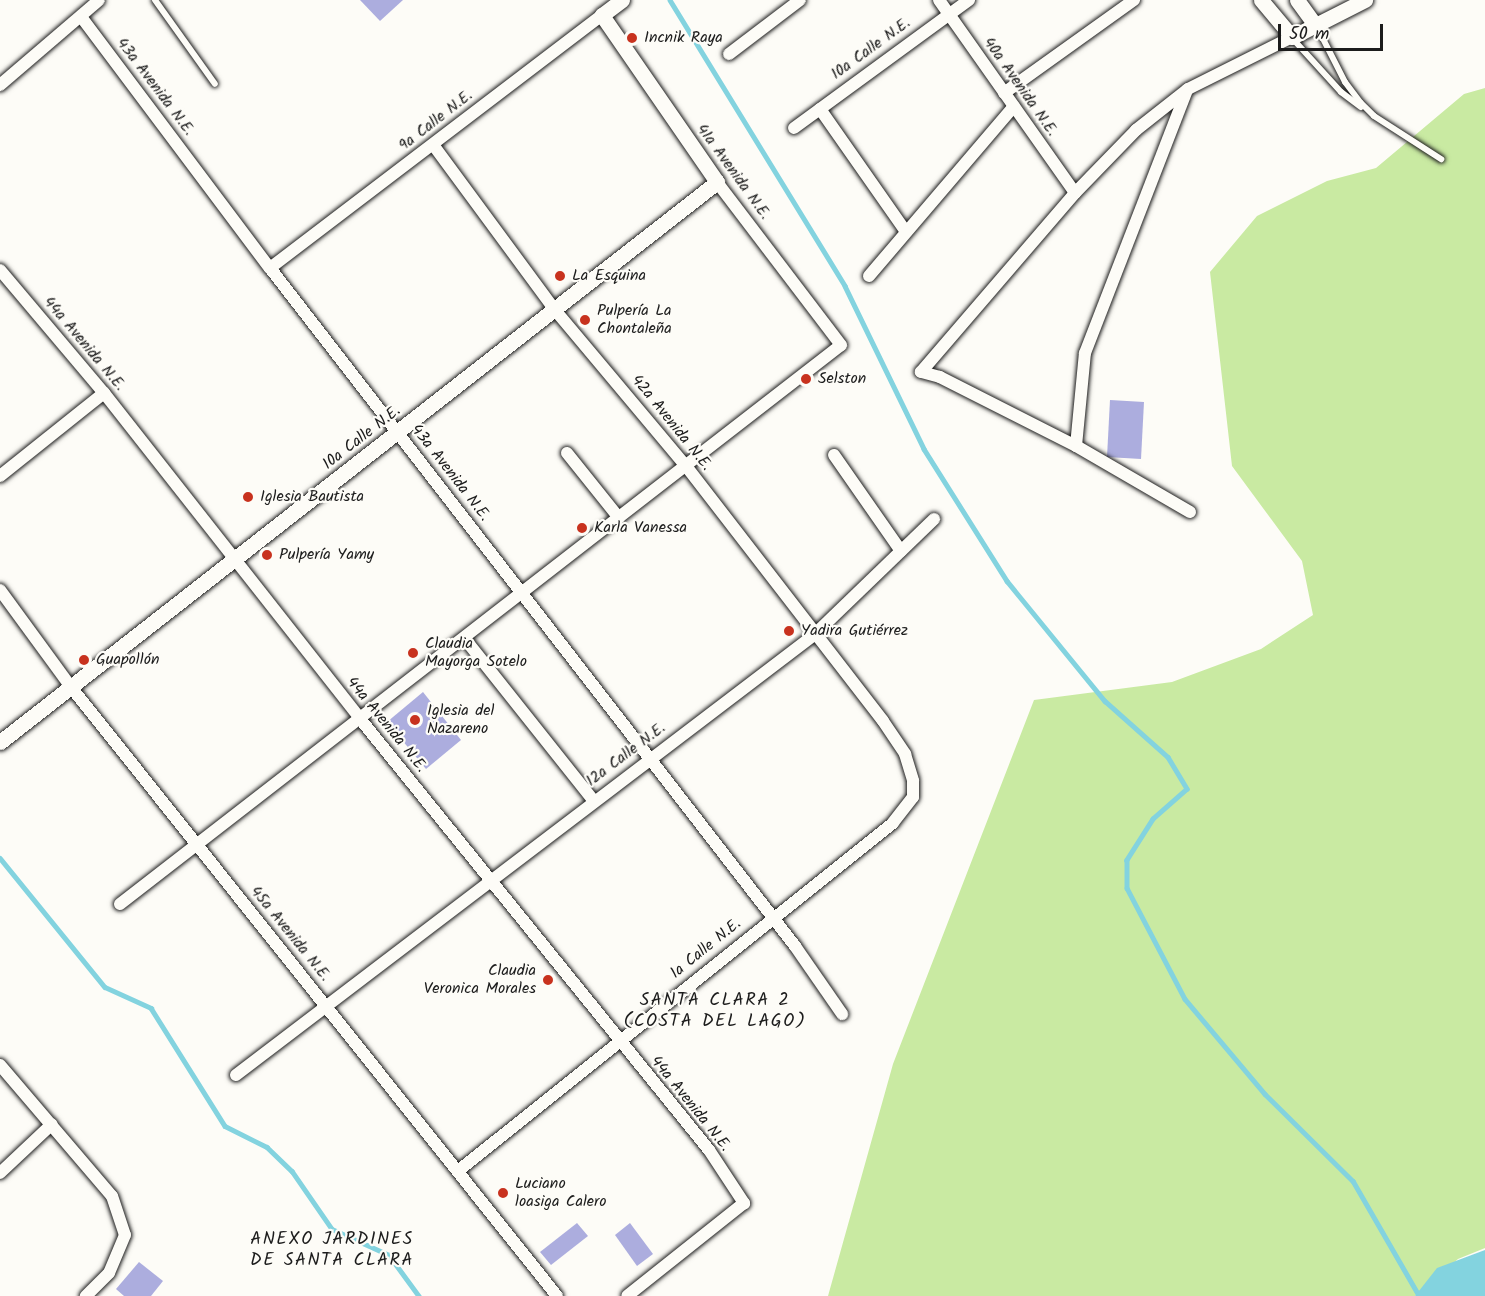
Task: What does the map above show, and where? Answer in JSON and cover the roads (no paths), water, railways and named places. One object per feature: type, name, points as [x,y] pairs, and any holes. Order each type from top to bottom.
[{"type":"street","points":[[0,85],[82,18],[99,0]]},
{"type":"street","name":"9a Calle N.E.","points":[[270,268],[434,146],[622,0]]},
{"type":"street","points":[[729,54],[800,0]]},
{"type":"street","name":"40a Avenida N.E.","points":[[939,0],[1075,193]]},
{"type":"street","name":"10a Calle N.E.","points":[[794,128],[969,0]]},
{"type":"street","points":[[1004,93],[1134,0]]},
{"type":"street","points":[[1261,0],[1292,38]]},
{"type":"street","points":[[1297,0],[1316,26]]},
{"type":"street","points":[[1190,512],[1076,446],[940,377],[921,372],[1075,193],[1136,130],[1188,89],[1365,0]]},
{"type":"street","name":"41a Avenida N.E.","points":[[602,15],[717,182],[841,345],[686,466]]},
{"type":"street","name":"43a Avenida N.E.","points":[[82,18],[270,268],[650,758],[842,1014]]},
{"type":"street","points":[[1076,446],[1085,353],[1188,89]]},
{"type":"street","points":[[869,276],[1014,106]]},
{"type":"street","points":[[820,109],[906,232]]},
{"type":"street","name":"42a Avenida N.E.","points":[[434,146],[555,310],[686,466],[814,635],[883,721],[905,754],[913,781],[913,797],[893,823]]},
{"type":"street","name":"10a Calle N.E.","points":[[0,742],[717,182]]},
{"type":"street","name":"44a Avenida N.E.","points":[[0,270],[104,393],[361,720],[490,877],[618,1041],[709,1150],[744,1203],[627,1296]]},
{"type":"street","points":[[0,476],[104,393]]},
{"type":"street","points":[[567,453],[619,518]]},
{"type":"street","points":[[834,455],[901,551]]},
{"type":"street","points":[[120,904],[361,720],[686,466]]},
{"type":"street","name":"12a Calle N.E.","points":[[236,1075],[490,877],[814,635],[934,519]]},
{"type":"street","name":"45a Avenida N.E.","points":[[0,590],[71,687],[557,1296]]},
{"type":"street","points":[[465,639],[593,800]]},
{"type":"street","name":"1a Calle N.E.","points":[[458,1171],[771,918],[893,823]]},
{"type":"street","points":[[0,1065],[112,1196],[125,1235],[109,1273],[86,1296]]},
{"type":"street","points":[[0,1173],[52,1124]]},
{"type":"lane","points":[[155,0],[215,84]]},
{"type":"lane","points":[[1316,26],[1345,82],[1374,116]]},
{"type":"lane","points":[[1292,38],[1341,92],[1441,159]]},
{"type":"water","points":[[1485,1250],[1485,1296],[1415,1296],[1437,1268]]},
{"type":"waterway","points":[[670,0],[845,286],[924,449],[1007,581],[1105,701],[1168,757],[1187,789],[1153,819],[1127,860],[1127,888],[1185,999],[1265,1094],[1353,1181],[1417,1292]]},
{"type":"waterway","points":[[0,858],[105,987],[151,1008],[225,1126],[267,1147],[292,1171],[332,1229],[389,1255],[419,1296]]},
{"type":"place","name":"Incnik Raya","points":[[632,38]]},
{"type":"place","name":"La Esquina","points":[[560,276]]},
{"type":"place","name":"Pulpería La Chontaleña","points":[[585,320]]},
{"type":"place","name":"Selston","points":[[806,379]]},
{"type":"place","name":"Iglesia Bautista","points":[[248,497]]},
{"type":"place","name":"Karla Vanessa","points":[[582,528]]},
{"type":"place","name":"Pulpería Yamy","points":[[267,555]]},
{"type":"place","name":"Yadira Gutiérrez","points":[[789,631]]},
{"type":"place","name":"Claudia Mayorga Sotelo","points":[[413,653]]},
{"type":"place","name":"Guapollón","points":[[84,660]]},
{"type":"place","name":"Iglesia del Nazareno","points":[[415,720]]},
{"type":"place","name":"Claudia Veronica Morales","points":[[548,980]]},
{"type":"place","name":"Luciano loasiga Calero","points":[[503,1193]]},
{"type":"district","name":"SANTA CLARA 2 (COSTA DEL LAGO)","points":[[715,1012]]},
{"type":"district","name":"ANEXO JARDINES DE SANTA CLARA","points":[[332,1251]]}]
